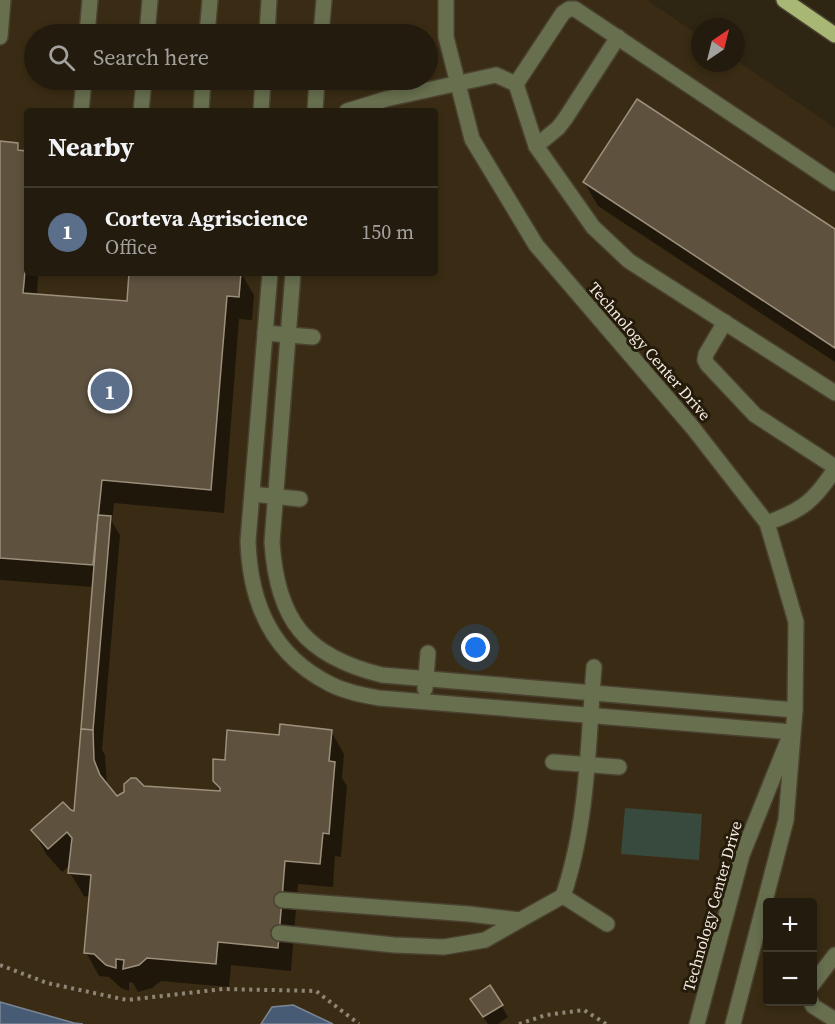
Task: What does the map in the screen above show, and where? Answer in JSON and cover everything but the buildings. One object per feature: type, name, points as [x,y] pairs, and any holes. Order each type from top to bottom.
[{"type":"main road","points":[[784,0],[835,34]]},
{"type":"street","points":[[0,37],[3,0]]},
{"type":"street","points":[[88,24],[90,0]]},
{"type":"street","points":[[148,24],[150,0]]},
{"type":"street","points":[[208,24],[210,0]]},
{"type":"street","points":[[268,24],[269,0]]},
{"type":"street","points":[[322,24],[324,0]]},
{"type":"street","name":"Technology Center Drive","points":[[446,0],[446,37],[472,139],[536,246],[693,428],[767,524],[796,622],[795,710],[786,820],[733,1024]]},
{"type":"street","points":[[516,84],[563,13],[568,9],[575,9],[835,183]]},
{"type":"street","points":[[536,146],[558,128],[565,119],[618,37]]},
{"type":"street","points":[[438,87],[496,75],[516,84],[536,146],[593,227],[629,261],[835,393]]},
{"type":"street","points":[[81,108],[83,90]]},
{"type":"street","points":[[141,108],[143,90]]},
{"type":"street","points":[[201,108],[202,90]]},
{"type":"street","points":[[261,108],[262,90]]},
{"type":"street","points":[[315,108],[316,90]]},
{"type":"street","points":[[358,108],[427,90]]},
{"type":"street","points":[[270,276],[248,542],[249,566],[261,614],[290,656],[309,672],[331,685],[379,698],[792,732]]},
{"type":"street","points":[[293,276],[272,542],[273,563],[276,583],[283,604],[308,639],[323,652],[342,663],[382,675],[795,710]]},
{"type":"street","points":[[725,322],[706,354],[707,364],[755,416],[835,468],[823,488],[809,503],[791,515],[767,524]]},
{"type":"street","points":[[265,333],[313,337]]},
{"type":"street","points":[[252,495],[300,499]]},
{"type":"street","points":[[424,702],[428,653]]},
{"type":"street","points":[[279,933],[394,945],[444,947],[485,940],[563,896],[572,870],[578,837],[587,765],[594,667]]},
{"type":"street","name":"Technology Center Drive","points":[[697,1024],[742,855],[765,793],[792,732]]},
{"type":"street","points":[[553,762],[619,767]]},
{"type":"street","points":[[563,896],[608,924]]},
{"type":"street","points":[[282,900],[520,920]]},
{"type":"street","points":[[817,980],[835,955]]},
{"type":"street","points":[[813,1006],[835,1020]]},
{"type":"path","points":[[0,965],[47,983],[127,1000],[222,989],[316,991],[359,1024]]},
{"type":"path","points":[[519,1024],[546,1015],[584,1010],[606,1024]]},
{"type":"shaded area","points":[[0,0],[647,0],[691,30],[691,72],[745,72],[745,66],[835,128],[835,1024],[0,1024]]},
{"type":"green space","points":[[625,808],[702,814],[699,860],[621,854]]},
{"type":"water","points":[[0,1002],[74,1023],[83,1024],[0,1024]]},
{"type":"water","points":[[293,1005],[333,1024],[261,1024],[272,1007]]},
{"type":"place","name":"Corteva Agriscience","points":[[110,391]]}]
